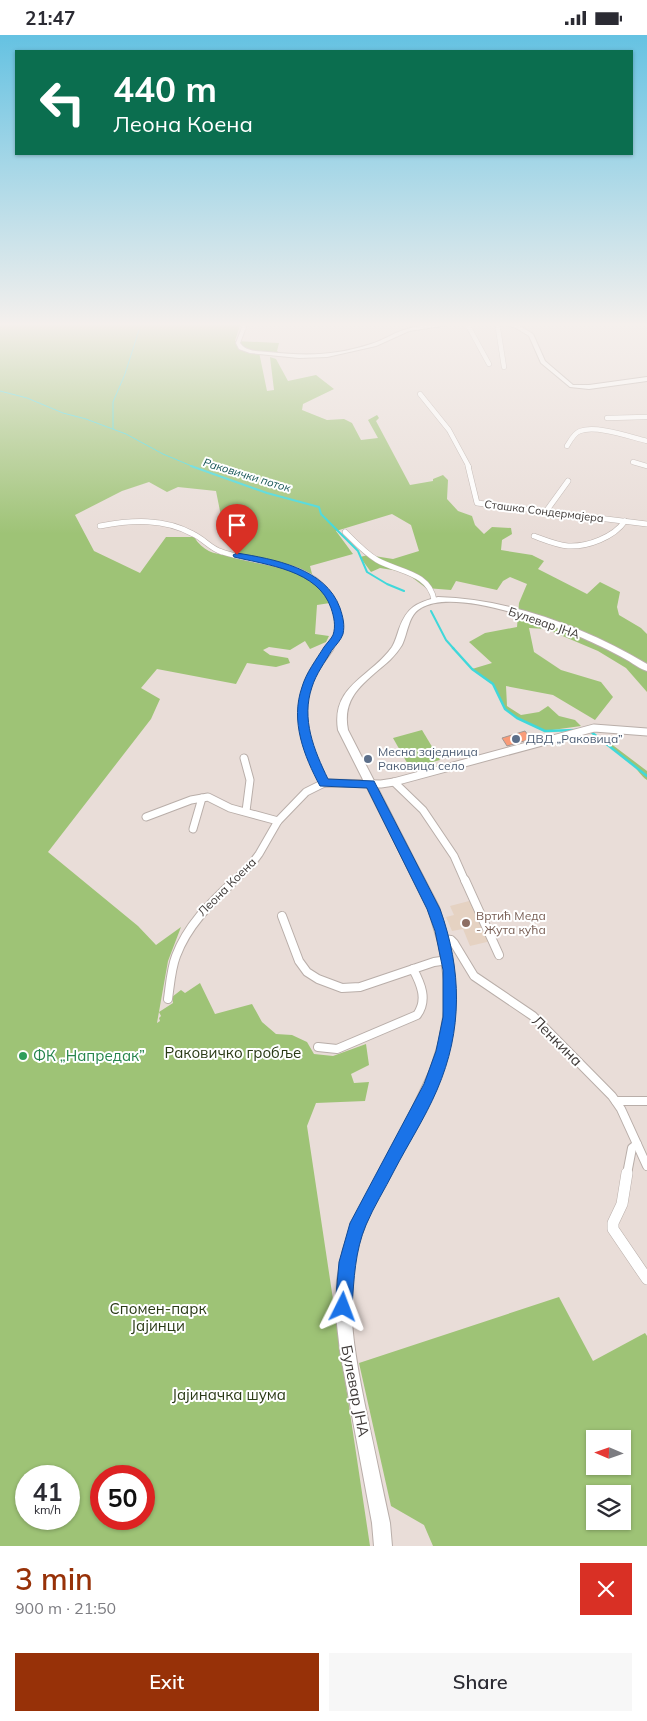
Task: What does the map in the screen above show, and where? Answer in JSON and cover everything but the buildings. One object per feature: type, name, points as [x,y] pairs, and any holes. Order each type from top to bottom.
[{"type":"main road","name":"Булевар ЈНА","points":[[383,1546],[381,1523],[346,1349],[344,1284],[347,1262],[358,1223],[437,1071],[450,1017],[450,978],[443,939],[426,892],[343,730],[342,709],[350,692],[393,652],[411,613],[418,605],[434,600],[461,600],[548,622],[620,651],[647,668]]},
{"type":"street","name":"Сташка Сондермајера","points":[[420,394],[449,431],[464,455],[473,477],[476,501],[647,524]]},
{"type":"street","points":[[608,418],[647,417]]},
{"type":"street","points":[[566,446],[577,433],[582,431],[606,433],[647,441]]},
{"type":"street","points":[[633,462],[647,466]]},
{"type":"street","points":[[547,510],[568,481]]},
{"type":"street","points":[[534,536],[574,546],[586,544],[610,534],[620,528],[625,521]]},
{"type":"street","points":[[100,526],[116,522],[166,523],[193,533],[220,552],[265,560],[300,573],[312,579],[326,591],[336,609],[339,628],[334,642],[317,665],[308,683],[302,718],[310,755],[324,783],[370,784],[394,782],[592,728],[647,733]]},
{"type":"street","points":[[345,531],[377,560],[422,580],[430,586],[434,592],[434,600]]},
{"type":"street","points":[[244,758],[250,780],[246,811]]},
{"type":"street","points":[[394,782],[424,810],[454,856],[500,955]]},
{"type":"street","name":"Леона Коена","points":[[168,999],[175,957],[186,931],[201,912],[250,866],[278,821],[306,792],[316,785],[324,783]]},
{"type":"street","points":[[146,817],[202,798],[211,797],[230,808],[278,821]]},
{"type":"street","points":[[194,829],[202,798]]},
{"type":"street","points":[[282,916],[296,953],[304,968],[311,975],[334,986],[342,988],[360,987],[413,969],[448,960]]},
{"type":"street","name":"Ленкина","points":[[443,939],[454,943],[474,976],[533,1016],[616,1101],[647,1167]]},
{"type":"street","points":[[318,1047],[337,1049],[416,1015],[423,1006],[419,981],[413,969]]},
{"type":"street","points":[[616,1101],[647,1101]]},
{"type":"street","points":[[637,1144],[632,1148],[622,1204],[613,1223],[615,1235],[647,1279]]},
{"type":"shaded area","name":"Вртић Меда - Жута кућа","points":[[473,900],[491,941],[470,946],[463,929],[452,931],[446,917],[454,915],[450,906]]},
{"type":"green space","points":[[0,393],[327,393],[303,404],[302,410],[327,420],[344,419],[352,423],[361,440],[378,438],[368,420],[377,415],[379,418],[376,421],[410,485],[433,481],[433,479],[443,475],[448,480],[447,499],[458,511],[472,516],[475,525],[484,534],[492,527],[511,528],[512,534],[502,540],[501,550],[532,555],[544,561],[538,569],[587,594],[600,582],[620,592],[617,607],[619,615],[641,628],[647,634],[647,692],[626,668],[598,651],[546,629],[529,628],[534,652],[561,670],[601,682],[613,697],[595,720],[553,695],[506,686],[507,706],[521,715],[539,712],[548,706],[559,716],[575,720],[581,726],[545,731],[517,718],[505,709],[493,684],[472,669],[492,663],[469,642],[485,633],[517,627],[519,603],[527,584],[510,577],[503,581],[497,590],[456,581],[451,590],[426,588],[405,572],[380,568],[371,572],[360,557],[368,555],[393,559],[419,551],[411,525],[392,514],[336,531],[353,554],[310,566],[314,582],[322,589],[330,603],[317,605],[315,634],[329,636],[326,642],[310,649],[305,641],[290,650],[269,647],[263,650],[270,655],[288,658],[290,663],[276,667],[247,663],[236,684],[157,669],[141,688],[160,699],[151,719],[48,852],[138,926],[156,945],[181,927],[168,961],[157,1023],[160,1021],[159,1018],[161,1016],[159,1012],[173,1003],[172,997],[181,990],[185,993],[200,983],[215,1014],[252,1004],[262,1022],[276,1034],[292,1035],[307,1042],[314,1054],[333,1056],[366,1044],[369,1065],[351,1074],[354,1083],[369,1082],[365,1101],[316,1103],[307,1126],[370,1546],[0,1546]],"holes":[[[149,482],[167,492],[178,487],[216,491],[221,516],[243,547],[238,554],[225,555],[213,553],[198,543],[194,537],[166,537],[140,573],[94,551],[75,515],[122,491]]]},
{"type":"green space","points":[[422,730],[440,760],[410,768],[393,738]]},
{"type":"green space","points":[[602,737],[647,771],[647,780],[629,761],[613,750]]},
{"type":"green space","points":[[559,1297],[593,1361],[645,1333],[647,1336],[647,1546],[433,1546],[424,1525],[391,1506],[359,1363]]},
{"type":"waterway","name":"Раковички поток","points":[[6,393],[27,398],[63,413],[86,419],[126,434],[163,454],[194,467]]},
{"type":"waterway","points":[[113,429],[113,402],[117,393]]},
{"type":"waterway","name":"Раковички поток","points":[[191,466],[267,493],[319,507],[321,514],[358,551],[367,572],[387,584],[404,591]]},
{"type":"waterway","name":"Раковички поток","points":[[431,611],[446,640],[454,649]]},
{"type":"waterway","name":"Раковички поток","points":[[453,648],[472,669],[493,684],[505,709],[517,718],[545,731],[577,730]]},
{"type":"waterway","name":"Раковички поток","points":[[590,731],[647,776]]},
{"type":"place","name":"ДВД „Раковица”","points":[[516,739]]},
{"type":"place","name":"Месна заједница Раковица село","points":[[368,759]]},
{"type":"place","name":"Вртић Меда - Жута кућа","points":[[466,923]]},
{"type":"place","name":"ФК „Напредак”","points":[[23,1056]]},
{"type":"route","points":[[237,555],[270,561],[308,576],[326,591],[334,602],[340,624],[338,635],[317,665],[306,688],[302,718],[307,747],[324,783],[370,784],[434,909],[441,931],[449,970],[450,1017],[443,1051],[430,1087],[358,1223],[347,1262],[343,1307]]},
{"type":"park label","name":"Раковичко гробље","points":[[233,1053]]},
{"type":"park label","name":"Спомен-парк Јајинци","points":[[158,1318]]},
{"type":"park label","name":"Јајиначка шума","points":[[229,1395]]}]
